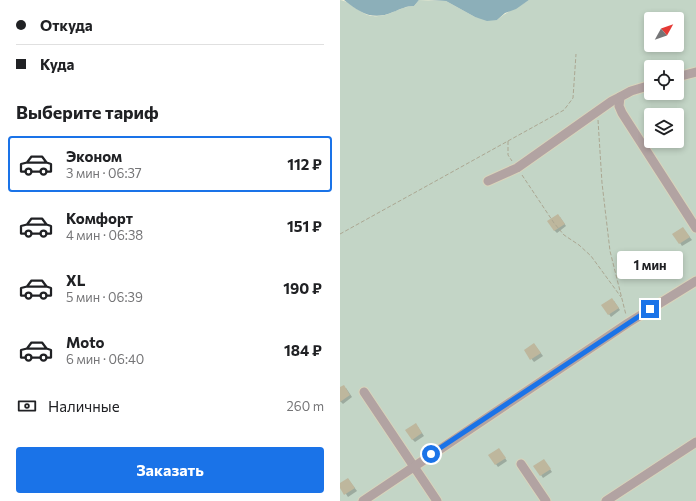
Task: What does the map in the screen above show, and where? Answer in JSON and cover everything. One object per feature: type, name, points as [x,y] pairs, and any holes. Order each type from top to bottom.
[{"type":"lane","points":[[684,75],[696,72]]},
{"type":"lane","points":[[488,181],[517,168],[612,101],[631,91],[644,87]]},
{"type":"lane","points":[[620,97],[619,106],[622,113],[696,228]]},
{"type":"lane","points":[[363,501],[628,323],[696,281]]},
{"type":"lane","points":[[364,392],[437,501]]},
{"type":"lane","points":[[606,501],[696,442]]},
{"type":"lane","points":[[521,464],[546,501]]},
{"type":"path","points":[[340,234],[564,110],[573,98],[576,54]]},
{"type":"path","points":[[598,112],[602,183],[610,250],[628,323]]},
{"type":"path","points":[[508,141],[508,154],[554,223],[564,235],[579,245],[591,256],[622,298]]},
{"type":"green space","points":[[340,0],[347,2],[368,15],[373,16],[389,14],[414,6],[419,0],[446,1],[475,17],[497,20],[529,0],[696,0],[696,501],[340,501]]},
{"type":"water","points":[[344,0],[419,0],[414,6],[406,7],[386,15],[373,16],[361,12]]},
{"type":"water","points":[[428,0],[529,0],[516,9],[505,13],[497,20],[487,21],[475,17],[446,1]]},
{"type":"building","points":[[558,214],[565,224],[554,231],[547,221]]},
{"type":"building","points":[[683,227],[690,237],[679,244],[672,234]]},
{"type":"building","points":[[612,298],[619,308],[608,315],[601,305]]},
{"type":"building","points":[[534,343],[541,353],[530,360],[524,350]]},
{"type":"building","points":[[344,385],[350,395],[340,402],[340,387]]},
{"type":"building","points":[[416,423],[422,433],[412,440],[405,430]]},
{"type":"building","points":[[499,448],[506,458],[495,465],[488,455]]},
{"type":"building","points":[[544,459],[551,469],[540,476],[533,466]]},
{"type":"building","points":[[348,478],[355,488],[344,495],[340,488],[340,483]]},
{"type":"route","points":[[431,454],[650,309]]}]
